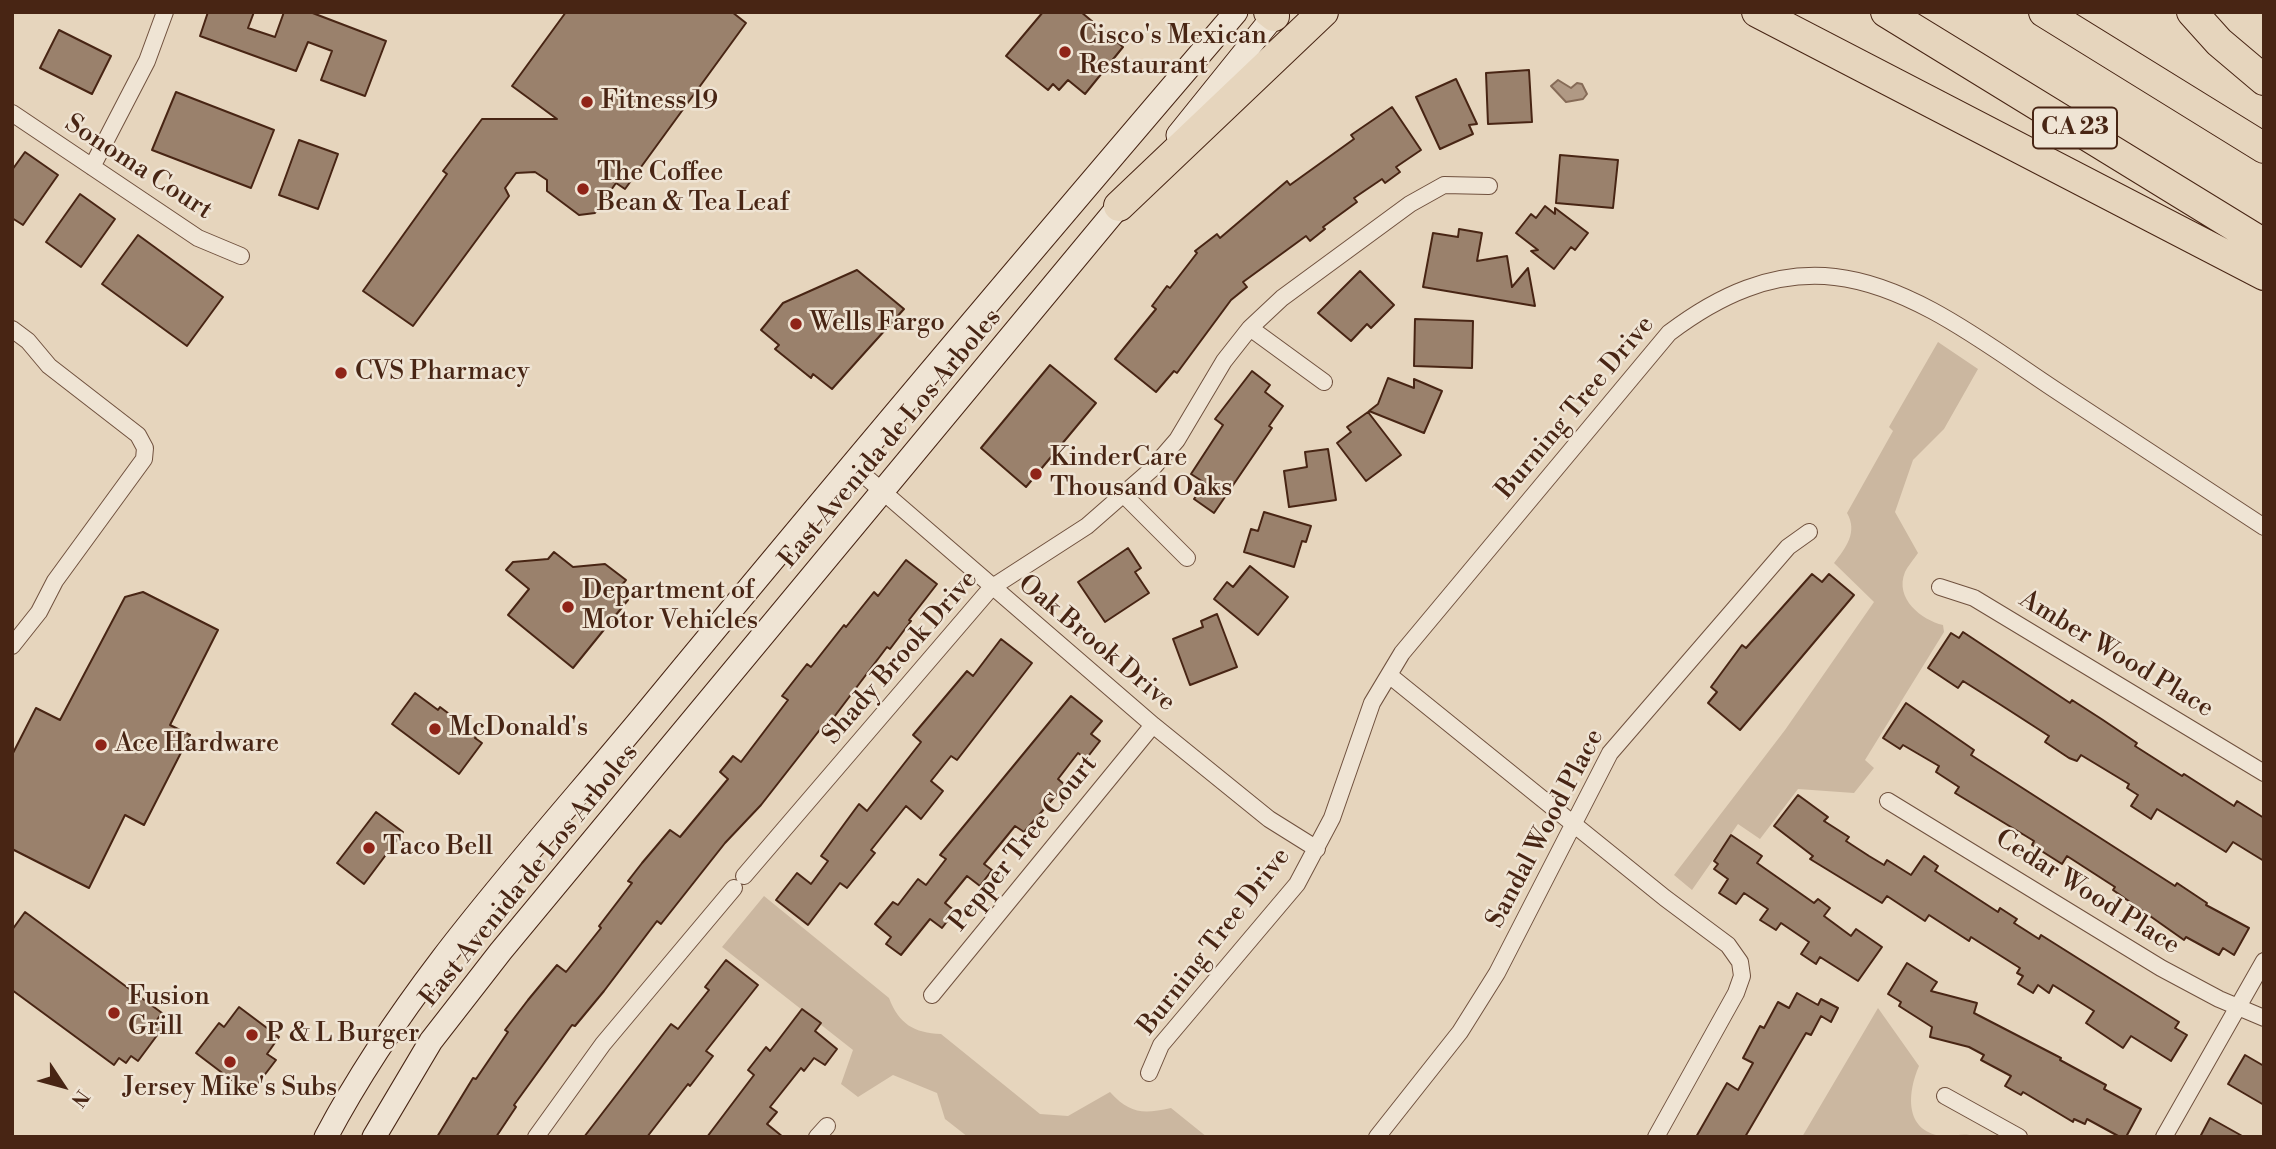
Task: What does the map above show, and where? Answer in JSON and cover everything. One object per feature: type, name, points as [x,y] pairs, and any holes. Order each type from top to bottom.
[{"type":"highway","points":[[1119,206],[1323,12]]},
{"type":"highway","points":[[1757,12],[2264,275]]},
{"type":"highway","points":[[2044,12],[2264,148]]},
{"type":"highway","points":[[2192,12],[2220,42],[2264,80]]},
{"type":"highway","name":"CA 23","points":[[1887,13],[2264,244]]},
{"type":"main road","name":"East Avenida de Los Arboles","points":[[326,1137],[398,1016],[852,465],[1236,12]]},
{"type":"main road","name":"East Avenida de Los Arboles","points":[[374,1137],[431,1041],[501,951],[883,493],[1274,13]]},
{"type":"street","points":[[92,167],[147,61],[165,12]]},
{"type":"street","name":"Sonoma Court","points":[[12,113],[198,238],[241,257]]},
{"type":"street","name":"Shady Brook Drive","points":[[536,1137],[603,1044],[991,588],[1087,526],[1125,496],[1177,440],[1224,361],[1250,328],[1282,298],[1410,204],[1444,185],[1489,186]]},
{"type":"street","name":"Burning Tree Drive","points":[[1149,1073],[1161,1045],[1297,884],[1332,818],[1372,704],[1402,653],[1669,333],[1700,310],[1735,291],[1770,281],[1810,276],[1836,277],[1865,283],[1915,302],[1990,347],[2264,527]]},
{"type":"street","points":[[1250,328],[1324,382]]},
{"type":"street","points":[[12,330],[28,341],[49,366],[138,435],[145,448],[144,459],[55,581],[39,612],[12,646]]},
{"type":"street","name":"Oak Brook Drive","points":[[852,465],[991,588],[1153,725],[1269,819],[1317,849]]},
{"type":"street","points":[[1125,496],[1187,558]]},
{"type":"street","name":"Sandal Wood Place","points":[[1377,1137],[1460,1032],[1497,973],[1610,753],[1788,547],[1809,532]]},
{"type":"street","name":"Amber Wood Place","points":[[1940,587],[1974,598],[2264,773]]},
{"type":"street","points":[[1389,674],[1728,945],[1740,962],[1742,976],[1736,993],[1656,1137]]},
{"type":"street","name":"Pepper Tree Court","points":[[932,995],[1153,725]]},
{"type":"street","name":"Cedar Wood Place","points":[[1888,801],[2161,968],[2264,1018]]},
{"type":"street","points":[[2164,1137],[2264,961]]},
{"type":"street","points":[[1945,1096],[2019,1137]]},
{"type":"shaded area","points":[[1558,80],[1571,88],[1577,83],[1582,84],[1587,94],[1583,99],[1566,102],[1551,86]]},
{"type":"shaded area","points":[[1938,342],[1978,369],[1944,429],[1913,460],[1895,512],[1918,553],[1905,572],[1903,591],[1912,607],[1943,625],[1944,632],[1865,760],[1874,768],[1854,793],[1798,789],[1760,839],[1738,824],[1692,890],[1674,875],[1785,730],[1874,602],[1834,563],[1851,533],[1847,513],[1893,431],[1889,427]]},
{"type":"shaded area","points":[[764,896],[889,998],[903,1021],[923,1032],[941,1034],[1040,1114],[1068,1116],[1110,1092],[1124,1105],[1137,1110],[1171,1108],[1207,1137],[968,1137],[945,1119],[937,1093],[893,1075],[858,1097],[841,1084],[853,1050],[722,947]]},
{"type":"shaded area","points":[[1878,1008],[1919,1066],[1911,1098],[1915,1118],[1920,1126],[1929,1133],[1942,1136],[1974,1137],[1802,1137]]},
{"type":"building","points":[[208,12],[254,12],[248,28],[275,37],[284,12],[310,12],[386,41],[365,96],[321,80],[332,51],[308,42],[296,71],[200,36]]},
{"type":"building","points":[[566,12],[732,12],[746,23],[625,189],[616,183],[595,213],[579,215],[547,191],[547,180],[535,172],[516,173],[505,188],[509,196],[413,326],[363,291],[447,174],[443,171],[482,119],[557,119],[512,86]]},
{"type":"building","name":"Cisco's Mexican Restaurant","points":[[1043,12],[1081,12],[1123,47],[1085,94],[1068,80],[1059,90],[1053,84],[1048,90],[1006,56]]},
{"type":"building","points":[[59,30],[111,56],[92,94],[40,68]]},
{"type":"building","points":[[1529,70],[1532,122],[1488,124],[1486,73]]},
{"type":"building","points":[[1456,79],[1477,124],[1469,125],[1473,134],[1440,149],[1416,97]]},
{"type":"building","points":[[176,92],[274,130],[251,188],[152,150]]},
{"type":"building","points":[[1392,107],[1421,150],[1396,167],[1400,172],[1385,183],[1382,179],[1354,198],[1357,202],[1323,227],[1325,229],[1310,241],[1306,236],[1243,282],[1247,287],[1231,300],[1177,373],[1174,371],[1156,392],[1115,359],[1156,309],[1152,306],[1167,286],[1170,288],[1197,253],[1195,251],[1217,234],[1220,238],[1287,181],[1290,185],[1354,139],[1351,135]]},
{"type":"building","points":[[299,140],[338,154],[318,209],[279,195]]},
{"type":"building","points":[[25,152],[58,175],[23,225],[12,218],[12,170]]},
{"type":"building","points":[[1560,155],[1618,160],[1613,208],[1556,203]]},
{"type":"building","points":[[80,194],[115,219],[81,267],[46,242]]},
{"type":"building","points":[[1545,206],[1555,214],[1555,208],[1588,233],[1575,250],[1571,247],[1554,269],[1531,251],[1538,250],[1516,233],[1531,214],[1536,218]]},
{"type":"building","points":[[1459,229],[1482,233],[1477,261],[1507,256],[1512,287],[1528,268],[1535,306],[1423,287],[1433,233],[1458,237]]},
{"type":"building","points":[[138,235],[223,297],[187,346],[102,284]]},
{"type":"building","points":[[857,270],[904,309],[832,389],[813,374],[811,378],[775,349],[779,345],[761,330],[783,303]]},
{"type":"building","points":[[1360,271],[1394,305],[1371,328],[1367,324],[1351,341],[1318,313]]},
{"type":"building","points":[[1415,319],[1473,321],[1472,368],[1414,366]]},
{"type":"building","points":[[1050,365],[1096,403],[1026,487],[981,448]]},
{"type":"building","points":[[1252,371],[1270,385],[1265,392],[1283,406],[1269,426],[1272,428],[1214,513],[1194,499],[1205,483],[1191,474],[1223,425],[1215,419]]},
{"type":"building","points":[[1388,378],[1414,388],[1414,379],[1442,391],[1424,433],[1369,411],[1378,404]]},
{"type":"building","points":[[1368,412],[1401,455],[1366,481],[1337,443],[1351,432],[1347,427]]},
{"type":"building","points":[[1328,449],[1336,500],[1289,507],[1284,471],[1307,467],[1305,452]]},
{"type":"building","points":[[1264,512],[1311,526],[1306,542],[1302,541],[1294,567],[1244,552],[1251,529],[1258,531]]},
{"type":"building","points":[[1128,548],[1141,568],[1135,572],[1149,593],[1105,622],[1078,582]]},
{"type":"building","name":"Department of Motor Vehicles","points":[[554,552],[573,567],[605,564],[626,580],[617,591],[628,600],[573,668],[508,615],[529,589],[506,570],[513,562],[548,559]]},
{"type":"building","points":[[906,560],[937,584],[909,620],[911,621],[890,649],[887,647],[825,729],[822,727],[761,805],[725,843],[661,924],[657,921],[604,991],[575,1026],[572,1025],[514,1105],[516,1107],[496,1137],[437,1137],[473,1078],[476,1079],[508,1032],[505,1030],[528,1000],[557,965],[566,972],[601,928],[599,926],[632,883],[628,881],[642,863],[670,830],[680,837],[728,779],[720,772],[733,756],[741,762],[788,700],[782,696],[807,664],[811,667],[844,625],[846,627],[874,592],[878,596]]},
{"type":"building","points":[[1250,566],[1288,597],[1258,635],[1214,599],[1227,582],[1233,587]]},
{"type":"building","points":[[1812,574],[1822,582],[1829,574],[1854,595],[1740,730],[1708,703],[1717,692],[1711,687],[1742,645],[1746,648]]},
{"type":"building","name":"Ace Hardware","points":[[143,592],[218,630],[170,725],[190,735],[144,825],[125,815],[89,888],[12,849],[12,755],[36,708],[60,720],[125,597]]},
{"type":"building","points":[[1217,614],[1237,667],[1190,685],[1173,639],[1203,627],[1201,621]]},
{"type":"building","points":[[1963,632],[2070,703],[2072,700],[2103,720],[2137,743],[2135,746],[2182,776],[2184,774],[2234,806],[2237,801],[2264,818],[2264,861],[2233,842],[2226,852],[2157,809],[2151,819],[2131,806],[2138,795],[2127,788],[2129,784],[2081,755],[2077,761],[2069,758],[2045,742],[2049,736],[2001,705],[1963,681],[1958,688],[1928,668],[1951,633],[1959,638]]},
{"type":"building","points":[[1001,639],[1032,663],[957,760],[951,756],[931,781],[943,791],[921,819],[906,806],[871,850],[875,853],[847,888],[840,883],[808,925],[776,900],[797,873],[811,884],[828,861],[821,856],[859,804],[867,811],[921,742],[913,735],[967,671],[973,676]]},
{"type":"building","name":"McDonald's","points":[[415,693],[438,710],[440,707],[477,735],[475,738],[482,743],[459,774],[392,724]]},
{"type":"building","points":[[1071,696],[1102,721],[1091,734],[1100,741],[1086,759],[1078,753],[1058,779],[1065,785],[1024,832],[1015,826],[984,864],[992,870],[980,886],[967,876],[945,903],[955,911],[942,928],[930,919],[901,955],[886,944],[891,937],[875,924],[893,902],[898,905],[918,879],[926,885],[946,859],[940,855]]},
{"type":"building","points":[[1906,703],[1974,750],[1971,755],[2175,886],[2177,883],[2207,903],[2206,905],[2249,928],[2234,955],[2223,948],[2219,955],[2186,937],[2184,940],[2113,890],[2115,887],[2067,856],[2062,864],[2032,845],[2034,841],[1955,793],[1959,787],[1936,772],[1939,766],[1903,745],[1900,749],[1883,738]]},
{"type":"building","points":[[1798,795],[1828,817],[1824,821],[1849,837],[1846,841],[1884,865],[1887,860],[1911,875],[1924,856],[1938,866],[1935,871],[1998,912],[2000,908],[2017,919],[2014,923],[2039,939],[2041,935],[2179,1022],[2175,1028],[2187,1035],[2171,1061],[2131,1036],[2123,1048],[2086,1023],[2094,1011],[2053,985],[2049,993],[2038,985],[2033,993],[2018,984],[2023,976],[2017,973],[2020,968],[1971,937],[1969,941],[1929,915],[1925,921],[1887,896],[1882,903],[1810,859],[1813,856],[1774,826]]},
{"type":"building","name":"Taco Bell","points":[[376,812],[403,832],[364,884],[337,863]]},
{"type":"building","points":[[1731,835],[1762,856],[1757,863],[1814,903],[1818,899],[1830,908],[1824,916],[1851,936],[1856,929],[1882,947],[1858,981],[1820,957],[1816,964],[1801,954],[1809,942],[1781,923],[1776,930],[1760,920],[1768,909],[1744,893],[1736,904],[1719,893],[1728,879],[1714,869],[1718,864],[1714,861]]},
{"type":"building","points":[[25,912],[162,1013],[156,1021],[164,1026],[138,1061],[131,1056],[126,1063],[119,1058],[114,1065],[12,990],[12,930]]},
{"type":"building","points":[[726,960],[758,985],[706,1051],[713,1056],[690,1086],[688,1084],[647,1137],[584,1137],[671,1024],[678,1029],[709,990],[705,987]]},
{"type":"building","points":[[1907,963],[1937,982],[1931,991],[1977,1003],[1974,1013],[2061,1058],[2060,1060],[2106,1085],[2104,1089],[2141,1109],[2126,1137],[2120,1137],[2087,1119],[2085,1124],[2074,1119],[2073,1122],[2023,1092],[2021,1095],[2005,1086],[2011,1076],[1981,1060],[1984,1055],[1969,1047],[1930,1037],[1932,1027],[1899,1006],[1901,1002],[1888,994]]},
{"type":"building","points":[[1797,993],[1818,1005],[1821,999],[1838,1008],[1831,1022],[1821,1016],[1811,1035],[1806,1033],[1745,1137],[1696,1137],[1727,1083],[1738,1090],[1753,1063],[1743,1058],[1760,1026],[1764,1028],[1778,1002],[1789,1008]]},
{"type":"building","points":[[239,1007],[279,1037],[267,1054],[276,1060],[250,1094],[196,1053],[219,1023],[224,1027]]},
{"type":"building","points":[[802,1009],[821,1023],[815,1031],[837,1049],[825,1065],[814,1058],[804,1071],[801,1068],[770,1107],[777,1112],[767,1124],[783,1137],[707,1137],[754,1075],[748,1070],[766,1047],[770,1051]]},
{"type":"building","points":[[2245,1055],[2264,1066],[2264,1105],[2228,1084]]},
{"type":"building","points":[[2210,1118],[2244,1137],[2200,1137]]},
{"type":"place","name":"Cisco's Mexican Restaurant","points":[[1065,52]]},
{"type":"place","name":"Fitness 19","points":[[587,102]]},
{"type":"place","name":"The Coffee Bean & Tea Leaf","points":[[583,189]]},
{"type":"place","name":"Wells Fargo","points":[[796,324]]},
{"type":"place","name":"CVS Pharmacy","points":[[341,373]]},
{"type":"place","name":"KinderCare Thousand Oaks","points":[[1036,474]]},
{"type":"place","name":"Department of Motor Vehicles","points":[[568,607]]},
{"type":"place","name":"McDonald's","points":[[435,729]]},
{"type":"place","name":"Ace Hardware","points":[[101,745]]},
{"type":"place","name":"Taco Bell","points":[[369,848]]},
{"type":"place","name":"Fusion Grill","points":[[114,1013]]},
{"type":"place","name":"P & L Burger","points":[[252,1035]]},
{"type":"place","name":"Jersey Mike's Subs","points":[[230,1062]]}]
